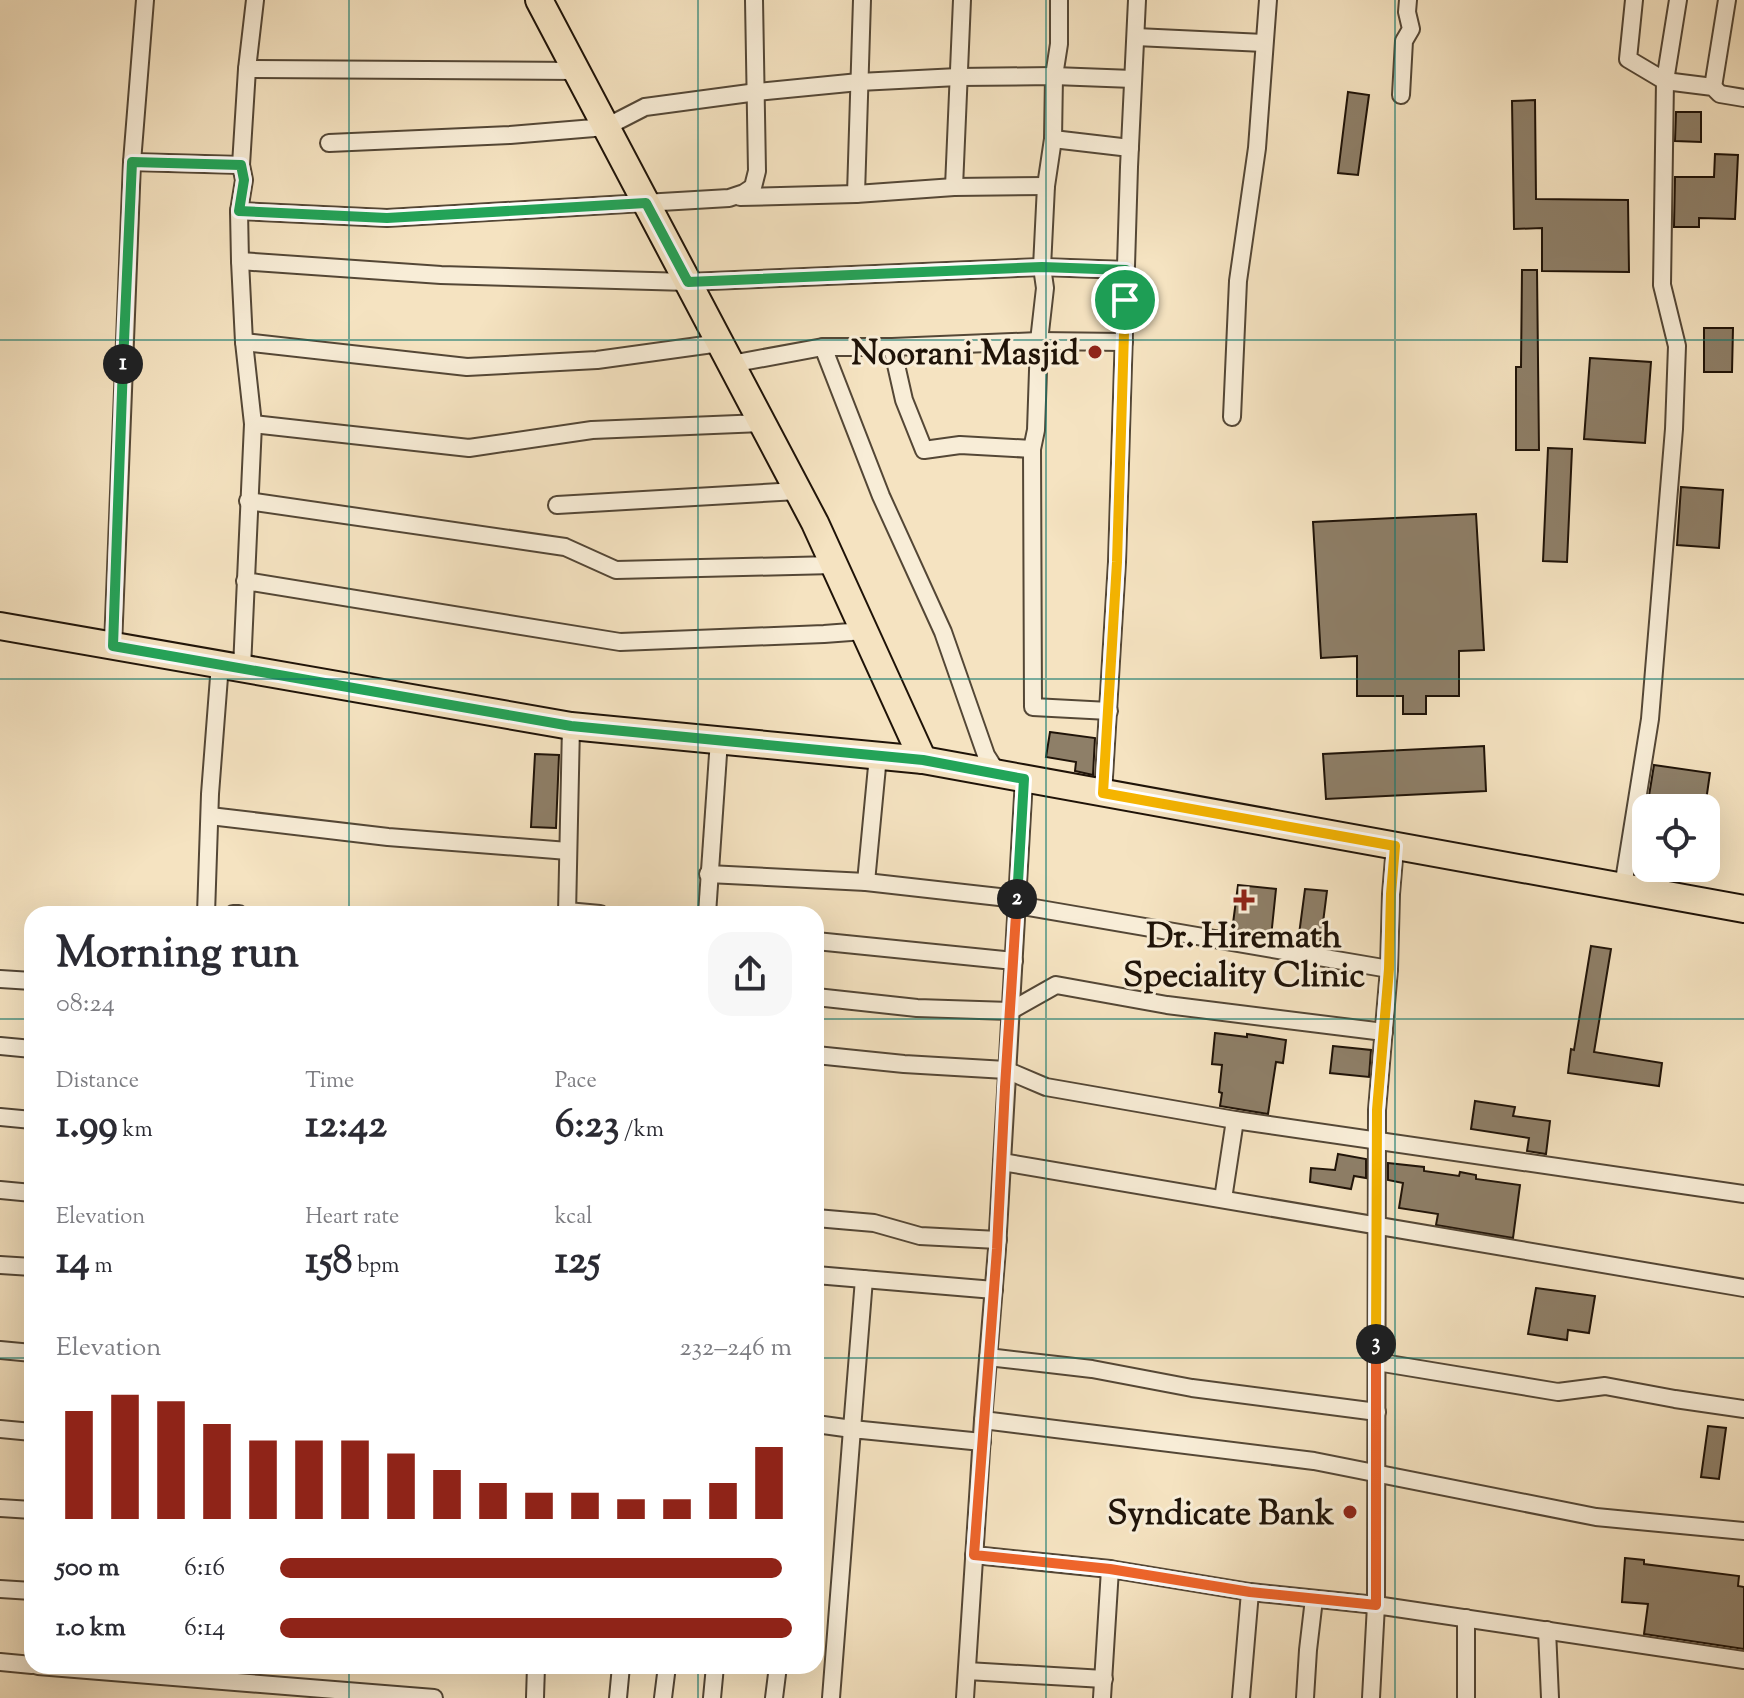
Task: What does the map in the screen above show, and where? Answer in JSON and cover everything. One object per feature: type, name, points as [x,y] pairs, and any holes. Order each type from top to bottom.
[{"type":"main road","points":[[539,0],[798,491],[923,760]]},
{"type":"main road","points":[[0,626],[571,726],[923,760],[1744,909]]},
{"type":"street","points":[[113,646],[132,162],[145,0]]},
{"type":"street","points":[[206,906],[210,816],[245,581],[253,424],[244,342],[239,211],[244,180],[241,165],[247,69],[255,0]]},
{"type":"street","points":[[729,198],[753,187],[757,171],[754,0]]},
{"type":"street","points":[[856,194],[862,0]]},
{"type":"street","points":[[954,187],[962,0]]},
{"type":"street","points":[[1059,0],[1053,139],[1046,186],[1042,267],[1045,288],[1039,341],[1036,430],[1032,449],[1033,707],[1109,711]]},
{"type":"street","points":[[1103,793],[1117,562],[1137,0]]},
{"type":"street","points":[[1232,417],[1238,281],[1257,148],[1268,0]]},
{"type":"street","points":[[1401,95],[1404,41],[1411,29],[1408,0]]},
{"type":"street","points":[[1634,0],[1628,59],[1665,81],[1713,87],[1720,94],[1744,98]]},
{"type":"street","points":[[1623,887],[1650,719],[1674,429],[1677,346],[1662,285],[1665,81],[1678,0]]},
{"type":"street","points":[[1713,87],[1727,0]]},
{"type":"street","points":[[1136,37],[1264,43]]},
{"type":"street","points":[[247,69],[576,71]]},
{"type":"street","points":[[329,143],[510,135],[606,127],[645,107],[859,82],[958,77],[1133,79]]},
{"type":"street","points":[[1053,139],[1130,148]]},
{"type":"street","points":[[132,162],[241,165]]},
{"type":"street","points":[[239,211],[387,218],[954,187],[1046,186]]},
{"type":"street","points":[[240,261],[441,275],[688,282],[1042,267],[1126,270]]},
{"type":"street","points":[[244,342],[467,367],[823,347],[1039,341],[1124,342]]},
{"type":"street","points":[[823,347],[881,496],[943,632],[986,755],[998,774]]},
{"type":"street","points":[[892,347],[904,400],[924,450],[960,445],[1032,449]]},
{"type":"street","points":[[253,424],[469,448],[592,430],[762,423]]},
{"type":"street","points":[[557,505],[798,491]]},
{"type":"street","points":[[248,501],[565,547],[616,570],[834,565]]},
{"type":"street","points":[[245,581],[620,642],[864,631]]},
{"type":"street","points":[[567,906],[571,726]]},
{"type":"street","points":[[707,906],[719,740]]},
{"type":"street","points":[[866,882],[878,756]]},
{"type":"street","points":[[965,1698],[998,1240],[1024,779]]},
{"type":"street","points":[[210,816],[388,837],[568,851]]},
{"type":"street","points":[[1371,1698],[1376,1605],[1376,1141],[1395,846]]},
{"type":"street","points":[[708,874],[866,882],[1017,902],[1389,969]]},
{"type":"street","points":[[824,942],[1014,961]]},
{"type":"street","points":[[0,979],[24,980]]},
{"type":"street","points":[[824,998],[917,1008],[1010,1011],[1056,985],[1167,1005],[1384,1032]]},
{"type":"street","points":[[0,1046],[24,1048]]},
{"type":"street","points":[[824,1056],[1006,1070],[1046,1087],[1235,1120],[1744,1194]]},
{"type":"street","points":[[0,1117],[24,1119]]},
{"type":"street","points":[[1223,1199],[1235,1120]]},
{"type":"street","points":[[1002,1162],[1744,1288]]},
{"type":"street","points":[[0,1190],[24,1192]]},
{"type":"street","points":[[824,1219],[874,1223],[920,1236],[998,1240]]},
{"type":"street","points":[[0,1265],[24,1266]]},
{"type":"street","points":[[824,1276],[994,1290]]},
{"type":"street","points":[[831,1698],[864,1279]]},
{"type":"street","points":[[0,1350],[24,1352]]},
{"type":"street","points":[[988,1357],[1092,1369],[1192,1388],[1377,1412]]},
{"type":"street","points":[[1377,1362],[1558,1392],[1605,1386],[1744,1409]]},
{"type":"street","points":[[983,1420],[1314,1461],[1596,1517],[1744,1531]]},
{"type":"street","points":[[824,1425],[982,1442]]},
{"type":"street","points":[[0,1429],[24,1431]]},
{"type":"street","points":[[0,1508],[24,1510]]},
{"type":"street","points":[[974,1555],[1110,1569],[1250,1592],[1376,1605],[1744,1660]]},
{"type":"street","points":[[1102,1698],[1110,1569]]},
{"type":"street","points":[[0,1589],[24,1590]]},
{"type":"street","points":[[1241,1698],[1250,1592]]},
{"type":"street","points":[[1305,1698],[1314,1599]]},
{"type":"street","points":[[1466,1618],[1466,1698]]},
{"type":"street","points":[[1547,1630],[1550,1698]]},
{"type":"street","points":[[0,1662],[24,1665]]},
{"type":"street","points":[[967,1671],[1104,1679]]},
{"type":"street","points":[[135,1674],[434,1698]]},
{"type":"street","points":[[535,1698],[536,1674]]},
{"type":"street","points":[[618,1698],[620,1674]]},
{"type":"street","points":[[663,1698],[666,1674]]},
{"type":"street","points":[[712,1698],[714,1674]]},
{"type":"street","points":[[774,1698],[777,1674]]},
{"type":"building","points":[[1348,92],[1369,95],[1358,175],[1338,173]]},
{"type":"building","points":[[1535,100],[1536,199],[1628,200],[1629,272],[1542,271],[1542,228],[1514,229],[1512,101]]},
{"type":"building","points":[[1676,112],[1701,112],[1701,142],[1675,141]]},
{"type":"building","points":[[1715,154],[1738,155],[1735,219],[1699,218],[1699,227],[1674,227],[1675,177],[1714,177]]},
{"type":"building","points":[[1522,270],[1537,270],[1539,450],[1516,450],[1516,367],[1521,367]]},
{"type":"building","points":[[1704,328],[1733,328],[1732,372],[1704,372]]},
{"type":"building","points":[[1590,358],[1651,362],[1645,443],[1584,439]]},
{"type":"building","points":[[1548,448],[1572,449],[1567,562],[1543,561]]},
{"type":"building","points":[[1681,487],[1723,490],[1719,548],[1677,545]]},
{"type":"building","points":[[1476,514],[1484,650],[1459,651],[1459,696],[1426,696],[1426,714],[1403,714],[1403,696],[1357,696],[1357,656],[1321,658],[1313,522]]},
{"type":"building","points":[[1050,732],[1095,738],[1093,775],[1075,771],[1076,762],[1046,757]]},
{"type":"building","points":[[1484,746],[1486,791],[1326,799],[1323,754]]},
{"type":"building","points":[[535,754],[559,755],[556,828],[531,827]]},
{"type":"building","points":[[1654,765],[1710,773],[1707,794],[1649,794]]},
{"type":"building","points":[[1238,885],[1276,889],[1271,937],[1232,931]]},
{"type":"building","points":[[1305,889],[1327,891],[1320,946],[1298,942]]},
{"type":"building","points":[[1591,946],[1611,949],[1594,1052],[1662,1063],[1659,1086],[1568,1073]]},
{"type":"building","points":[[1215,1033],[1286,1040],[1283,1063],[1276,1062],[1268,1114],[1220,1106],[1222,1065],[1212,1064]]},
{"type":"building","points":[[1333,1046],[1371,1050],[1369,1077],[1330,1073]]},
{"type":"building","points":[[1475,1101],[1515,1107],[1513,1116],[1550,1121],[1546,1154],[1527,1151],[1529,1138],[1471,1129]]},
{"type":"building","points":[[1338,1154],[1366,1159],[1366,1178],[1354,1176],[1351,1189],[1310,1182],[1311,1168],[1335,1170]]},
{"type":"building","points":[[1388,1163],[1424,1167],[1424,1171],[1459,1176],[1460,1172],[1476,1175],[1476,1179],[1520,1185],[1513,1238],[1436,1225],[1438,1214],[1399,1208],[1403,1183],[1388,1180]]},
{"type":"building","points":[[1536,1288],[1595,1296],[1589,1333],[1568,1330],[1567,1340],[1528,1334]]},
{"type":"building","points":[[1708,1426],[1726,1428],[1719,1479],[1701,1477]]},
{"type":"building","points":[[1625,1558],[1644,1560],[1644,1564],[1739,1576],[1738,1586],[1744,1587],[1744,1649],[1644,1634],[1648,1604],[1622,1602]]},
{"type":"place","name":"Noorani Masjid","points":[[1095,352]]},
{"type":"place","name":"Dr. Hiremath Speciality Clinic","points":[[1244,900]]},
{"type":"place","name":"Syndicate Bank","points":[[1350,1512]]},
{"type":"route","points":[[132,162],[241,165],[244,180],[239,211],[387,218],[646,203],[688,282],[1042,267],[1126,270],[1125,300],[1117,562],[1103,793],[1395,846],[1377,1110],[1376,1605],[1250,1592],[1110,1569],[974,1555],[997,1249],[1024,779],[923,760],[571,726],[113,646],[132,162]]}]
